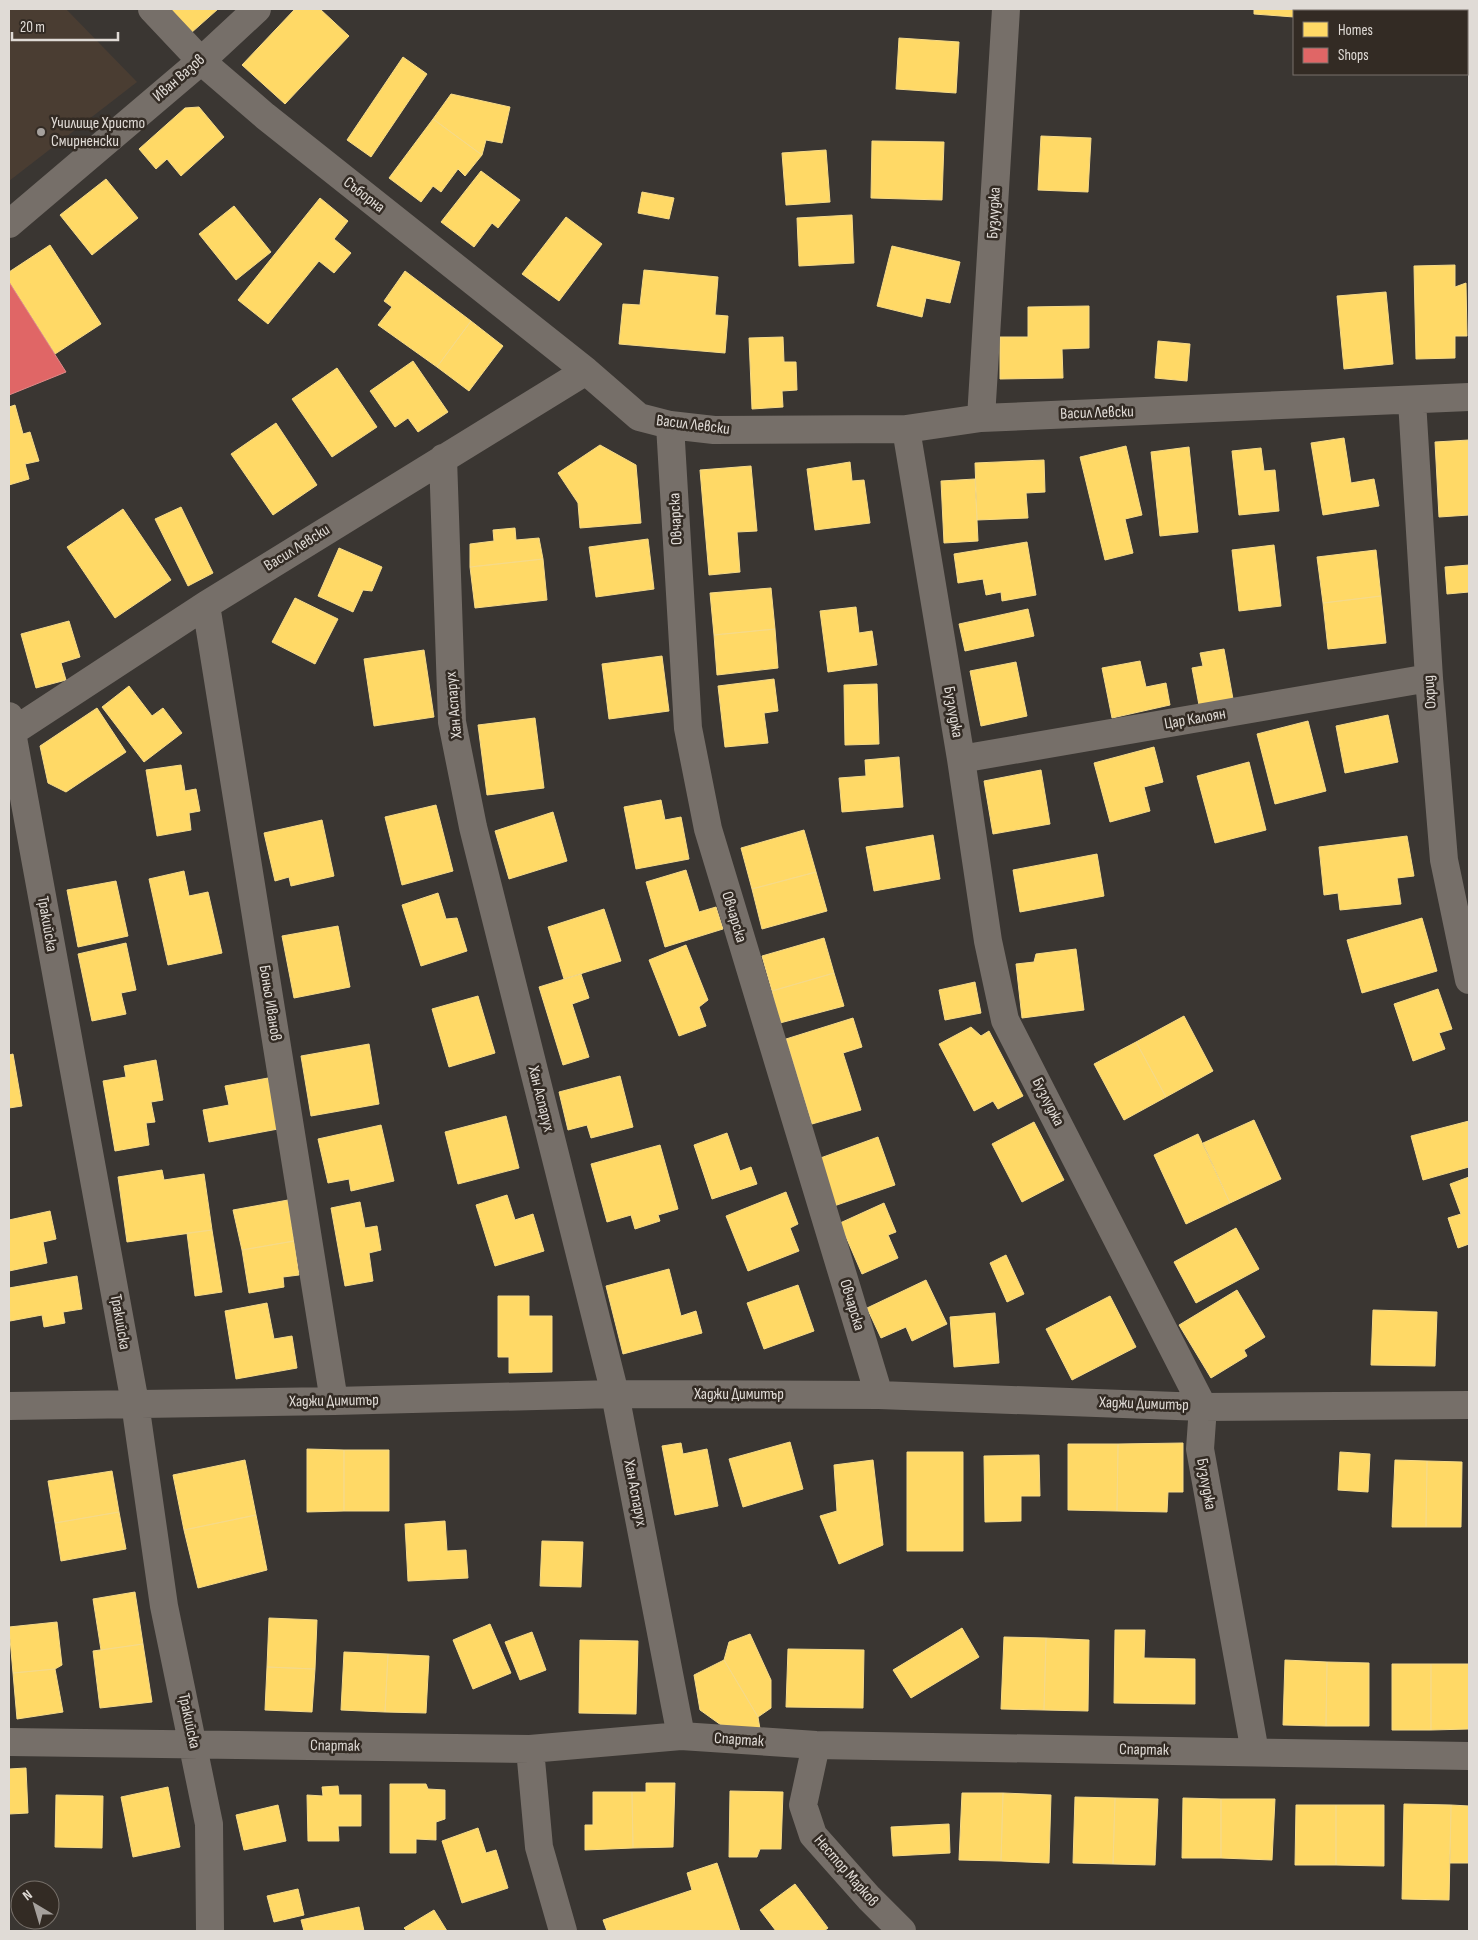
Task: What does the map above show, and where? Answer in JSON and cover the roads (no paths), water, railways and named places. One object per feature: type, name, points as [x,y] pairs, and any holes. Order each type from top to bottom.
[{"type":"street","name":"Съборна","points":[[152,9],[201,61],[265,116],[586,371]]},
{"type":"street","name":"Иван Вазов","points":[[9,224],[201,61],[257,9]]},
{"type":"street","name":"Бузлуджа","points":[[981,418],[1006,9]]},
{"type":"street","name":"Васил Левски","points":[[10,727],[442,458],[586,371],[639,417],[670,425],[714,430],[906,429],[981,418],[1412,401],[1469,397]]},
{"type":"street","name":"Охрид","points":[[1412,401],[1429,678],[1444,860],[1469,980]]},
{"type":"street","name":"Овчарска","points":[[670,425],[688,728],[708,829],[879,1394]]},
{"type":"street","name":"Бузлуджа","points":[[906,429],[961,759],[988,941],[1005,1020],[1203,1406],[1200,1449],[1254,1752]]},
{"type":"street","name":"Хан Аспарух","points":[[442,458],[452,722],[473,826],[615,1394],[681,1736]]},
{"type":"street","name":"Боньо Иванов","points":[[206,605],[334,1401]]},
{"type":"street","name":"Цар Калоян","points":[[961,759],[1429,678]]},
{"type":"street","name":"Тракийска","points":[[10,727],[135,1403],[164,1606],[209,1824],[210,1931]]},
{"type":"street","name":"Хаджи Димитър","points":[[9,1406],[615,1394],[879,1394],[1203,1406],[1469,1405]]},
{"type":"street","name":"Спартак","points":[[9,1742],[530,1749],[681,1736],[816,1745],[1469,1756]]},
{"type":"street","name":"Нестор Марков","points":[[816,1745],[803,1805],[813,1835],[863,1892],[902,1931]]},
{"type":"street","points":[[530,1749],[539,1848],[563,1931]]},
{"type":"place","name":"Училище Христо Смирненски","points":[[41,132]]}]
